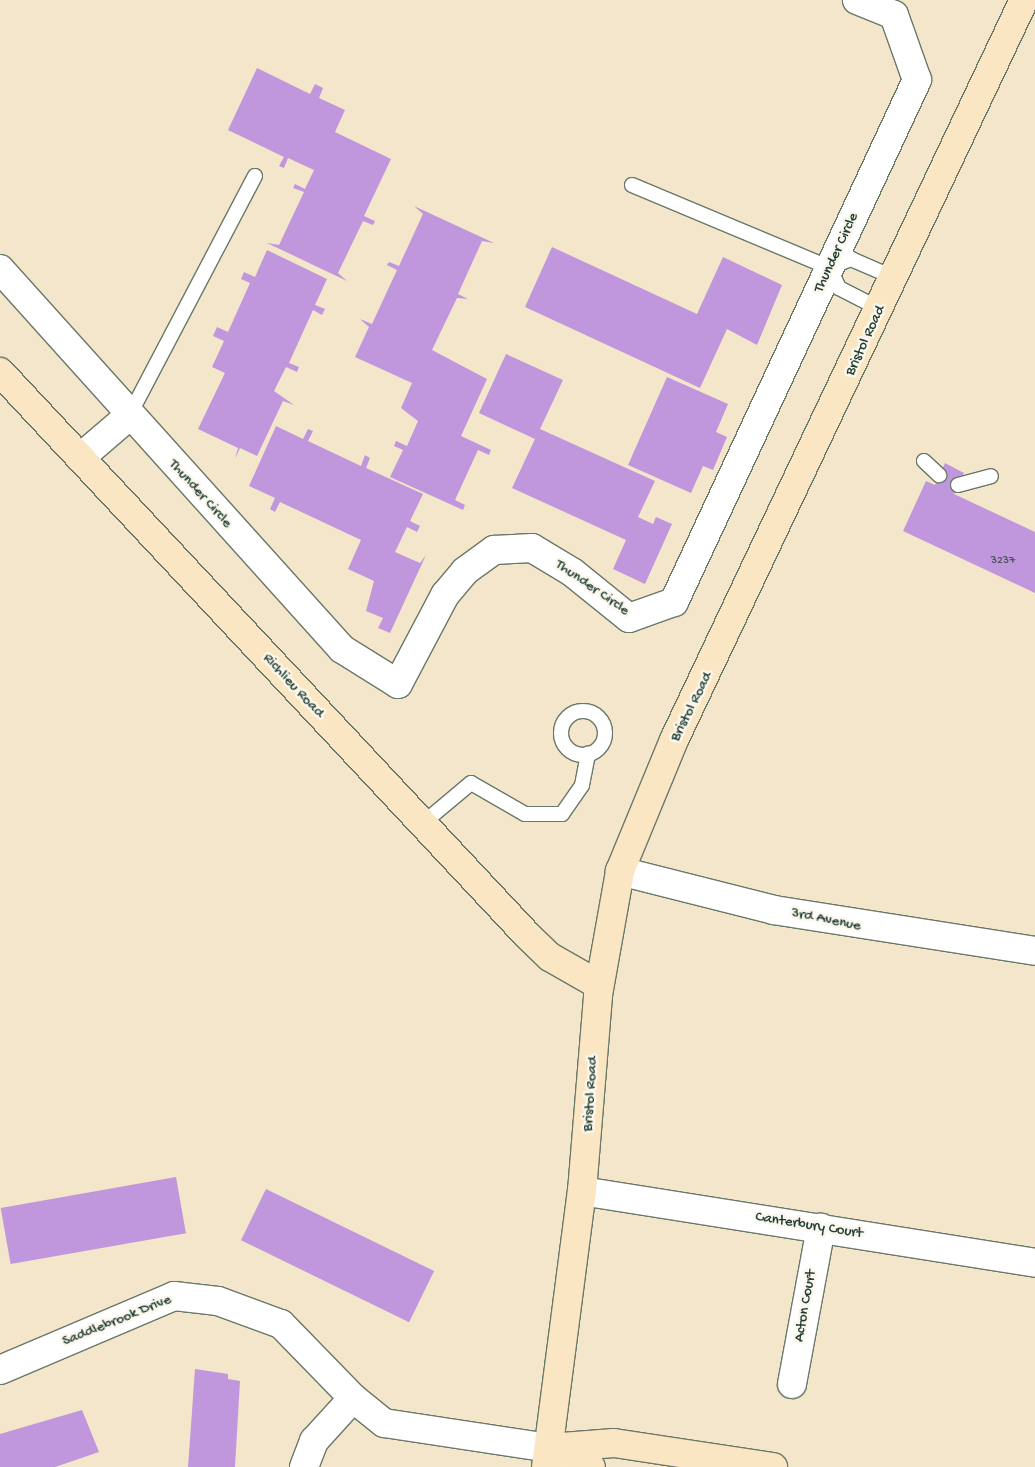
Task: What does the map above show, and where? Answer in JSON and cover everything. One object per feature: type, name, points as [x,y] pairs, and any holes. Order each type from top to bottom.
[{"type":"main road","name":"Bristol Road","points":[[548,1457],[582,1191],[599,985],[620,871],[674,740],[880,309],[1024,0]]},
{"type":"main road","name":"Richlieu Road","points":[[0,372],[422,824],[550,957],[599,985]]},
{"type":"main road","points":[[548,1457],[614,1443],[774,1467]]},
{"type":"main road","points":[[548,1457],[591,1467]]},
{"type":"street","name":"Thunder Circle","points":[[0,269],[129,416],[342,649],[398,684],[445,595],[465,571],[494,550],[532,548],[572,572],[629,618],[674,602],[917,80],[894,15],[857,0]]},
{"type":"street","points":[[80,458],[129,416]]},
{"type":"street","name":"3rd Avenue","points":[[620,871],[783,912],[1035,951]]},
{"type":"street","name":"Canterbury Court","points":[[582,1191],[1035,1263]]},
{"type":"street","name":"Acton Court","points":[[792,1384],[821,1228]]},
{"type":"street","name":"Saddlebrook Drive","points":[[0,1370],[174,1296],[218,1301],[281,1324],[353,1398],[384,1423],[548,1457]]},
{"type":"street","points":[[304,1467],[314,1441],[353,1398]]},
{"type":"lane","points":[[129,416],[255,176]]},
{"type":"lane","points":[[632,185],[830,268],[839,288],[880,309]]},
{"type":"lane","points":[[830,268],[851,259],[894,278]]},
{"type":"lane","points":[[924,461],[939,476]]},
{"type":"lane","points":[[958,485],[991,476]]},
{"type":"lane","points":[[422,824],[471,783],[525,814],[562,814],[582,785],[588,754]]},
{"type":"building","points":[[257,68],[310,94],[315,84],[323,88],[319,98],[345,110],[335,132],[391,159],[364,216],[375,221],[373,225],[363,221],[338,273],[347,281],[267,243],[279,245],[304,192],[293,188],[295,184],[305,189],[314,170],[288,158],[284,168],[279,166],[284,157],[228,130]]},
{"type":"building","points":[[414,206],[494,243],[482,241],[458,294],[468,299],[457,298],[432,350],[487,379],[461,436],[491,450],[489,455],[478,450],[455,500],[465,505],[463,510],[390,477],[403,450],[394,446],[396,441],[407,446],[418,421],[401,408],[412,383],[355,357],[369,327],[360,319],[372,324],[397,270],[387,265],[389,262],[399,266],[423,214]]},
{"type":"building","points":[[552,247],[697,314],[723,257],[782,285],[757,345],[727,329],[700,388],[525,307]]},
{"type":"building","points":[[267,250],[327,279],[315,305],[325,309],[322,315],[313,310],[289,363],[299,367],[297,372],[286,367],[274,391],[294,405],[283,401],[257,456],[240,448],[235,459],[238,448],[198,429],[225,373],[212,367],[224,341],[213,336],[217,327],[228,332],[250,283],[241,279],[244,272],[255,277]]},
{"type":"building","points":[[506,354],[563,380],[540,429],[655,481],[638,517],[653,524],[656,517],[672,524],[645,584],[613,569],[626,540],[512,488],[535,439],[479,413]]},
{"type":"building","points":[[667,377],[728,404],[716,432],[727,437],[713,470],[703,466],[691,493],[628,465]]},
{"type":"building","points":[[276,426],[303,439],[308,429],[313,431],[308,441],[361,466],[365,455],[370,458],[366,468],[423,494],[410,521],[420,526],[417,532],[407,527],[395,552],[420,563],[426,555],[390,633],[378,628],[383,618],[366,611],[374,581],[348,569],[361,540],[280,502],[275,512],[270,509],[275,498],[249,486]]},
{"type":"building","points":[[945,463],[964,473],[954,494],[1035,532],[1035,593],[903,531],[926,481],[935,485]]},
{"type":"building","points":[[176,1177],[186,1233],[11,1264],[1,1208]]},
{"type":"building","points":[[266,1189],[434,1271],[409,1322],[241,1240]]},
{"type":"building","points":[[195,1369],[228,1374],[228,1379],[240,1381],[235,1467],[188,1467]]},
{"type":"building","points":[[82,1410],[99,1452],[55,1467],[0,1467],[0,1434]]}]
